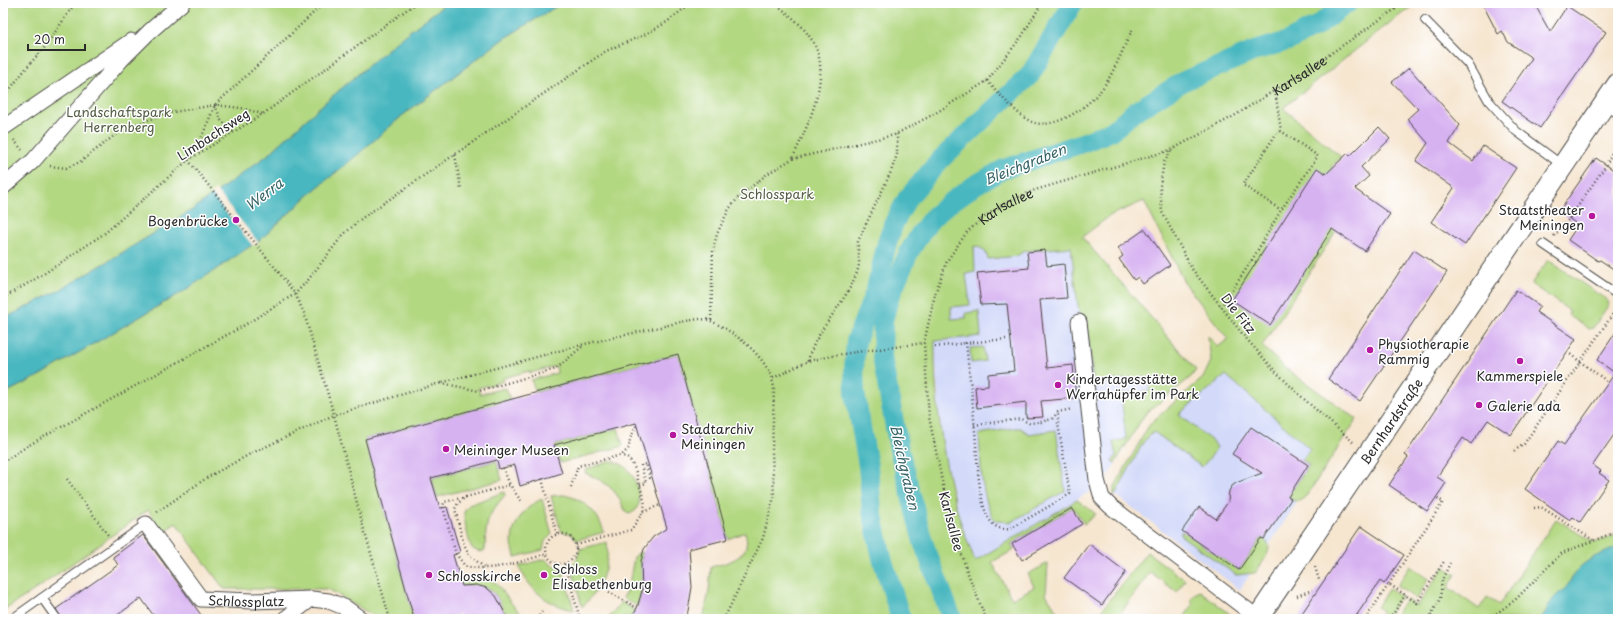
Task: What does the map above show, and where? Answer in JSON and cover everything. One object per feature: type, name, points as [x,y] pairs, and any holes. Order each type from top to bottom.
[{"type":"main road","name":"Bernhardstraße","points":[[1258,618],[1562,165],[1611,109],[1618,84]]},
{"type":"street","points":[[3,187],[33,161],[121,60],[149,32],[182,3]]},
{"type":"street","points":[[3,128],[127,43],[149,32]]},
{"type":"street","points":[[1079,322],[1097,480],[1102,498],[1110,506],[1258,618]]},
{"type":"street","name":"Schlossplatz","points":[[146,524],[202,599],[254,601],[310,599],[329,601],[346,608],[361,619]]},
{"type":"street","name":"Schlossplatz","points":[[285,619],[310,599]]},
{"type":"lane","points":[[1425,20],[1468,64],[1489,101],[1516,131],[1562,165]]},
{"type":"lane","points":[[1543,244],[1618,295]]},
{"type":"lane","points":[[12,619],[146,524]]},
{"type":"lane","points":[[42,598],[57,619]]},
{"type":"path","points":[[75,3],[45,47],[26,67],[4,97],[3,128],[33,161],[50,166],[66,168],[80,162],[122,129],[168,113],[215,105],[241,108],[263,114]]},
{"type":"path","points":[[324,3],[215,105],[196,151],[188,160],[277,270],[295,294],[304,313],[334,415],[363,526],[390,619]]},
{"type":"path","name":"Limbachsweg","points":[[3,298],[42,275],[105,233],[188,160],[263,114],[416,3]]},
{"type":"path","points":[[3,462],[36,441],[243,326],[295,294],[308,280],[343,235],[368,214],[606,51],[646,34],[660,26],[691,3]]},
{"type":"path","points":[[774,3],[798,22],[816,47],[820,60],[819,83],[815,101],[804,133],[792,159]]},
{"type":"path","points":[[711,320],[713,251],[718,234],[729,209],[749,187],[792,159],[897,133],[934,114],[986,81],[1022,36],[1042,3]]},
{"type":"path","name":"Karlsallee","points":[[986,619],[967,571],[949,515],[928,417],[924,343],[934,294],[947,261],[967,232],[982,218],[1005,203],[1035,190],[1171,150],[1234,116],[1307,70],[1404,3]]},
{"type":"path","points":[[986,81],[1017,112],[1034,123],[1053,124],[1073,115],[1092,101],[1106,84],[1133,28]]},
{"type":"path","points":[[1222,307],[1252,260],[1281,210],[1318,156],[1281,131],[1275,90]]},
{"type":"path","points":[[215,105],[221,120],[233,132]]},
{"type":"path","points":[[1281,131],[1276,134],[1243,185],[1281,210]]},
{"type":"path","points":[[808,361],[809,355],[822,330],[845,297],[859,267],[857,248],[858,241],[895,161],[897,155],[897,133]]},
{"type":"path","points":[[1570,219],[1606,164],[1618,140]]},
{"type":"path","name":"Die Fitz","points":[[1171,150],[1164,162],[1160,186],[1162,212],[1192,268],[1244,336],[1276,372],[1305,400],[1368,454]]},
{"type":"path","points":[[454,155],[461,189]]},
{"type":"path","points":[[1252,260],[1256,262]]},
{"type":"path","points":[[1514,451],[1524,444],[1618,306]]},
{"type":"path","points":[[146,524],[159,510],[208,477],[252,454],[334,415],[440,383],[585,344],[686,321],[699,319],[711,320],[732,333],[762,360],[773,378],[774,498],[763,538],[724,619]]},
{"type":"path","points":[[934,347],[1006,338]]},
{"type":"path","points":[[773,378],[808,361],[842,354],[924,343]]},
{"type":"path","points":[[966,343],[979,476],[985,509],[989,520],[996,527],[1002,530],[1010,529],[1070,494],[1058,424],[1058,412]]},
{"type":"path","points":[[440,383],[479,391],[556,369],[585,344]]},
{"type":"path","points":[[1567,352],[1608,382]]},
{"type":"path","points":[[974,425],[1021,419],[1029,422],[1041,422],[1052,419],[1058,412],[1088,405]]},
{"type":"path","points":[[571,487],[578,466],[622,455],[628,448],[636,426]]},
{"type":"path","points":[[576,545],[632,530],[643,512],[645,504],[640,485],[630,460],[622,455]]},
{"type":"path","points":[[640,485],[646,483],[641,465],[646,464],[650,478],[652,478]]},
{"type":"path","points":[[503,468],[510,485],[521,501]]},
{"type":"path","points":[[67,479],[116,546]]},
{"type":"path","points":[[542,479],[557,534]]},
{"type":"path","points":[[510,485],[444,502],[443,507],[456,554],[465,566],[472,568],[494,568],[547,554]]},
{"type":"path","points":[[466,497],[458,503],[455,509],[463,542],[469,555],[485,568]]},
{"type":"path","points":[[1365,619],[1443,502],[1436,497]]},
{"type":"path","points":[[643,512],[660,505]]},
{"type":"path","points":[[1534,508],[1542,507],[1594,540]]},
{"type":"path","points":[[446,532],[450,531]]},
{"type":"path","points":[[1477,619],[1497,613],[1515,600],[1562,553],[1618,531]]},
{"type":"path","points":[[557,534],[569,536],[576,545],[574,558],[565,564],[554,562],[547,554],[548,543],[551,538],[557,534]]},
{"type":"path","points":[[1389,584],[1416,602],[1445,560]]},
{"type":"path","points":[[1429,619],[1440,599],[1442,580],[1450,563]]},
{"type":"path","points":[[565,564],[580,619]]},
{"type":"path","points":[[609,592],[637,608]]},
{"type":"path","points":[[1390,619],[1406,595]]},
{"type":"path","points":[[537,619],[542,612]]},
{"type":"path","points":[[1357,615],[1362,619]]},
{"type":"shaded area","name":"Kindertagesstätte Werrahüpfer im Park","points":[[1082,237],[1196,370],[1191,377],[1145,414],[1104,483],[975,561],[960,520],[945,459],[939,411],[935,347],[935,341],[967,241]]},
{"type":"shaded area","points":[[1229,356],[1329,453],[1240,590],[1117,496],[1114,497],[1114,488],[1148,427],[1154,420]]},
{"type":"green space","name":"Landschaftspark Herrenberg","points":[[3,3],[447,3],[402,37],[322,105],[269,154],[192,210],[58,291],[3,319]]},
{"type":"green space","name":"Schlosspark","points":[[562,3],[1417,3],[1392,21],[1283,108],[1341,157],[1331,167],[1359,195],[1262,346],[1285,368],[1357,419],[1307,495],[1300,501],[1294,501],[1288,496],[1309,465],[1302,460],[1310,449],[1226,375],[1179,414],[1217,447],[1202,467],[1154,432],[1144,441],[1114,497],[1114,488],[1148,427],[1154,420],[1203,378],[1211,361],[1208,336],[1218,347],[1228,339],[1184,282],[1144,201],[1111,215],[1082,237],[1196,370],[1191,377],[1145,414],[1115,463],[1112,461],[1116,456],[1113,442],[1126,439],[1121,394],[1150,391],[1148,377],[1093,382],[1087,320],[1079,314],[1071,247],[1024,251],[1017,256],[988,259],[983,250],[974,246],[975,272],[966,274],[970,305],[951,307],[951,319],[966,318],[966,313],[979,311],[981,336],[935,341],[936,385],[944,455],[960,520],[975,561],[1077,500],[1096,514],[1084,524],[1073,507],[1011,544],[1014,550],[992,562],[1012,599],[1034,587],[1028,574],[1048,563],[1046,594],[1062,619],[703,619],[709,591],[711,567],[738,557],[743,553],[747,540],[745,532],[728,539],[678,354],[536,392],[531,380],[557,373],[556,366],[503,378],[504,381],[478,388],[480,394],[506,388],[510,400],[365,439],[414,619],[379,619],[328,589],[224,589],[176,523],[163,532],[148,510],[3,611],[3,394],[37,377],[184,291],[261,239],[313,191],[403,115],[503,39]]},
{"type":"green space","points":[[1548,260],[1607,300],[1609,304],[1593,328],[1589,329],[1568,315],[1570,311],[1531,284]]},
{"type":"green space","points":[[983,347],[985,361],[971,363],[970,348]]},
{"type":"green space","points":[[618,428],[623,446],[560,463],[555,445]]},
{"type":"green space","points":[[1021,428],[1029,434],[1056,430],[1065,491],[1011,522],[997,521],[993,518],[983,487],[979,434]]},
{"type":"green space","points":[[496,461],[502,480],[437,497],[432,478]]},
{"type":"green space","points":[[610,461],[623,465],[636,482],[639,504],[635,511],[629,514],[612,489],[600,480],[585,473],[587,469]]},
{"type":"green space","points":[[504,492],[505,495],[494,509],[488,520],[485,550],[481,552],[474,550],[471,546],[467,531],[464,517],[465,510],[469,505]]},
{"type":"green space","points":[[563,495],[577,499],[589,507],[598,518],[604,532],[577,540],[572,534],[561,531],[551,496]]},
{"type":"green space","points":[[542,499],[552,534],[545,541],[543,550],[515,557],[512,542],[514,528],[525,511]]},
{"type":"green space","points":[[1556,519],[1594,543],[1618,534],[1618,619],[1393,619],[1406,599],[1417,606],[1444,567],[1456,574],[1448,587],[1479,609],[1487,597],[1499,605]]},
{"type":"green space","points":[[1182,531],[1239,570],[1261,538],[1266,541],[1269,550],[1255,573],[1236,575],[1180,535]]},
{"type":"green space","points":[[607,542],[607,560],[599,585],[582,607],[571,565],[577,559],[580,549]]},
{"type":"green space","points":[[1147,552],[1185,580],[1177,592],[1150,572],[1118,617],[1120,619],[1095,619]]},
{"type":"green space","points":[[638,553],[642,553],[642,586],[640,599],[637,606],[623,598],[629,585],[634,557]]},
{"type":"green space","points":[[545,559],[552,565],[562,568],[574,610],[565,608],[540,595],[523,575],[519,566]]},
{"type":"green space","points":[[1410,566],[1429,579],[1416,599],[1397,586]]},
{"type":"green space","points":[[475,576],[489,579],[497,585],[512,604],[529,619],[509,619],[493,592],[482,586],[462,586],[459,577]]},
{"type":"green space","points":[[1389,588],[1401,596],[1386,619],[1378,619],[1383,612],[1377,607]]},
{"type":"green space","points":[[1200,591],[1230,614],[1227,619],[1183,619],[1193,604],[1190,601],[1196,593]]},
{"type":"green space","points":[[621,602],[635,610],[629,619],[608,619]]},
{"type":"water","name":"Werra","points":[[447,3],[562,3],[503,39],[403,115],[313,191],[261,239],[184,291],[37,377],[3,394],[3,319],[58,291],[192,210],[269,154],[322,105],[402,37]]},
{"type":"water","points":[[1618,547],[1618,619],[1539,619],[1553,599],[1567,586],[1581,566],[1596,556]]},
{"type":"pier","points":[[216,190],[259,243],[253,246],[211,194]]},
{"type":"building","points":[[1482,3],[1534,3],[1550,32],[1567,6],[1606,32],[1540,128],[1502,101],[1532,58],[1508,42],[1502,31],[1498,34]]},
{"type":"building","points":[[1409,68],[1460,125],[1449,143],[1473,161],[1483,146],[1516,168],[1465,245],[1431,222],[1454,188],[1416,161],[1428,143],[1407,119],[1418,109],[1392,82]]},
{"type":"building","points":[[1379,127],[1390,139],[1361,167],[1369,176],[1355,189],[1390,214],[1365,251],[1332,229],[1270,325],[1232,300],[1317,168],[1326,174],[1348,153],[1350,156]]},
{"type":"building","name":"Staatstheater Meiningen","points":[[1596,158],[1618,173],[1618,272],[1600,260],[1598,261],[1568,240],[1578,225],[1559,211]]},
{"type":"building","points":[[1145,229],[1170,265],[1143,284],[1138,277],[1134,280],[1119,259],[1123,256],[1118,248]]},
{"type":"building","points":[[1045,250],[1047,266],[1064,264],[1067,298],[1040,300],[1047,368],[1073,365],[1076,398],[1041,401],[1043,417],[1026,418],[1026,402],[977,408],[975,387],[988,386],[988,374],[1014,371],[1007,304],[981,305],[977,273],[1029,268],[1027,252]]},
{"type":"building","points":[[1414,250],[1447,272],[1360,401],[1328,379]]},
{"type":"building","points":[[1516,290],[1540,306],[1536,312],[1576,339],[1511,435],[1488,420],[1471,444],[1463,438],[1437,477],[1446,483],[1427,511],[1389,485],[1408,457],[1405,455]]},
{"type":"building","points":[[1618,329],[1618,429],[1593,465],[1601,471],[1599,473],[1609,480],[1580,522],[1573,517],[1570,520],[1525,489],[1558,441],[1564,445],[1615,373],[1597,360]]},
{"type":"building","points":[[678,354],[728,539],[689,549],[692,587],[688,611],[684,619],[630,619],[637,608],[642,591],[641,561],[644,549],[653,537],[667,528],[636,423],[554,445],[562,473],[520,486],[515,465],[499,469],[497,460],[431,478],[440,508],[447,507],[460,552],[453,555],[462,586],[476,585],[487,588],[496,596],[508,619],[462,619],[460,614],[444,619],[414,619],[365,439]]},
{"type":"building","points":[[1251,427],[1308,465],[1288,497],[1291,499],[1264,539],[1261,538],[1239,570],[1182,531],[1199,507],[1216,519],[1228,502],[1229,491],[1232,486],[1262,473],[1232,454]]},
{"type":"building","points":[[1072,508],[1082,524],[1022,560],[1012,544]]},
{"type":"building","points":[[1361,526],[1404,555],[1384,584],[1380,581],[1354,619],[1298,619]]},
{"type":"building","points":[[143,535],[204,619],[156,619],[141,598],[112,619],[62,619],[56,609],[118,565],[113,557]]},
{"type":"building","points":[[1089,544],[1126,572],[1102,605],[1064,578]]},
{"type":"waterway","name":"Bleichgraben","points":[[901,619],[882,558],[872,511],[868,466],[855,393],[854,368],[856,341],[876,289],[887,243],[894,223],[907,199],[940,160],[1030,75],[1073,3]]},
{"type":"waterway","name":"Bleichgraben","points":[[952,619],[923,542],[899,449],[882,357],[883,321],[889,298],[909,252],[920,234],[932,218],[947,205],[975,185],[1004,169],[1082,143],[1112,131],[1134,112],[1184,81],[1257,50],[1288,41],[1315,27],[1348,3]]},
{"type":"place","name":"Staatstheater Meiningen","points":[[1592,216]]},
{"type":"place","name":"Bogenbrücke","points":[[236,220]]},
{"type":"place","name":"Physiotherapie Rammig","points":[[1370,350]]},
{"type":"place","name":"Kammerspiele","points":[[1520,361]]},
{"type":"place","name":"Kindertagesstätte Werrahüpfer im Park","points":[[1058,385]]},
{"type":"place","name":"Galerie ada","points":[[1479,405]]},
{"type":"place","name":"Stadtarchiv Meiningen","points":[[673,435]]},
{"type":"place","name":"Meininger Museen","points":[[446,449]]},
{"type":"place","name":"Schlosskirche","points":[[429,575]]},
{"type":"place","name":"Schloss Elisabethenburg","points":[[544,575]]}]
